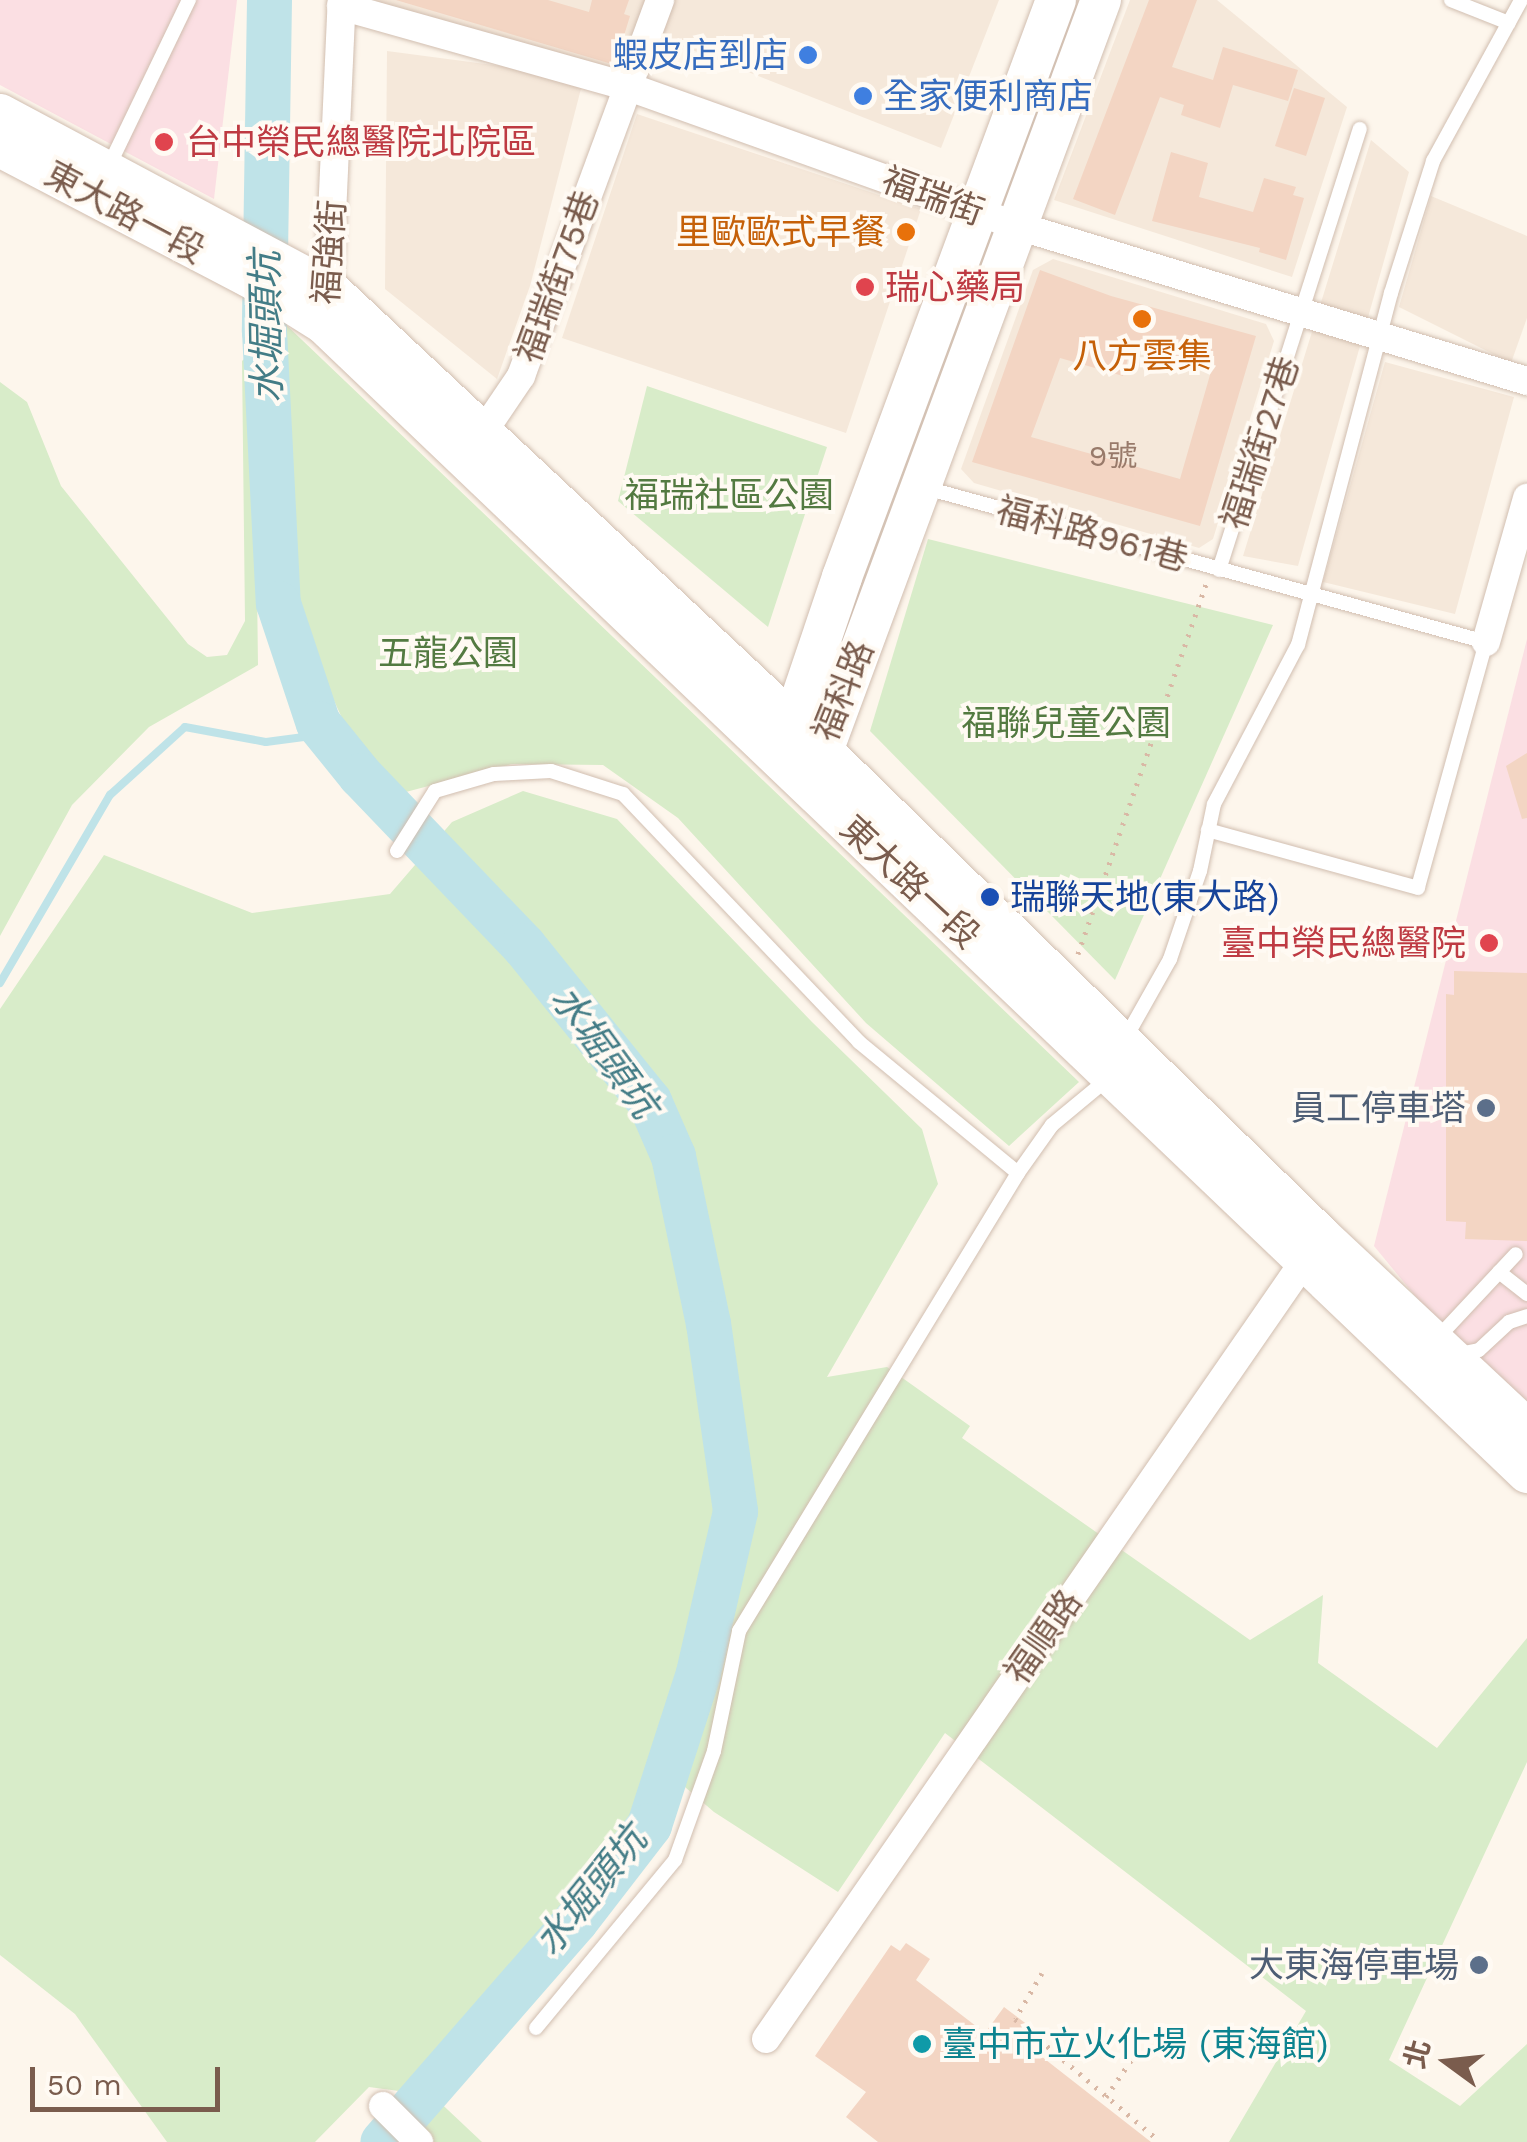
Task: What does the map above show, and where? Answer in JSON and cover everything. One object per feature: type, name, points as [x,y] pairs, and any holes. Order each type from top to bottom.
[{"type":"street","name":"福瑞街75巷","points":[[474,444],[521,376],[660,0]]},
{"type":"street","name":"福科路","points":[[804,750],[842,576],[1056,0]]},
{"type":"street","name":"福科路","points":[[804,750],[921,487],[1101,0]]},
{"type":"street","name":"福瑞街","points":[[342,3],[629,87],[1018,226],[1527,381]]},
{"type":"street","name":"福強街","points":[[327,307],[342,3]]},
{"type":"street","name":"東大路一段","points":[[0,114],[108,168],[327,307],[804,750],[1068,985],[1119,1058]]},
{"type":"street","name":"東大路一段","points":[[0,146],[266,270]]},
{"type":"street","points":[[1486,642],[1527,498]]},
{"type":"street","name":"東大路一段","points":[[804,750],[1312,1250],[1438,1366],[1527,1429]]},
{"type":"street","name":"福順路","points":[[766,2039],[1312,1250]]},
{"type":"street","name":"東大路一段","points":[[1438,1366],[1527,1473]]},
{"type":"street","points":[[383,2106],[414,2137]]},
{"type":"lane","points":[[108,168],[189,0]]},
{"type":"lane","points":[[1451,0],[1509,23]]},
{"type":"lane","points":[[536,2028],[675,1860],[714,1751],[739,1631],[1018,1173],[1052,1125],[1119,1058],[1170,959],[1200,871],[1214,804],[1298,645],[1433,161],[1521,0]]},
{"type":"lane","name":"福瑞街27巷","points":[[1220,570],[1360,129]]},
{"type":"lane","name":"福科路961巷","points":[[921,487],[1263,584],[1486,642]]},
{"type":"lane","points":[[1208,830],[1418,888],[1486,642]]},
{"type":"lane","points":[[397,850],[436,791],[494,774],[551,772],[623,794],[859,1042],[1018,1173]]},
{"type":"lane","points":[[1438,1366],[1444,1331],[1516,1254]]},
{"type":"lane","points":[[1499,1272],[1527,1294]]},
{"type":"lane","points":[[1438,1366],[1479,1350],[1509,1322],[1527,1316]]},
{"type":"path","points":[[1068,985],[1203,585],[1220,570]]},
{"type":"path","points":[[1042,1973],[1015,2018],[1156,2138]]},
{"type":"path","points":[[1106,2097],[1136,2052]]},
{"type":"shaded area","name":"台中榮民總醫院北院區","points":[[0,0],[237,0],[214,199],[0,85]]},
{"type":"shaded area","points":[[376,0],[650,0],[625,80],[374,11]]},
{"type":"shaded area","points":[[673,0],[999,0],[941,148],[659,37]]},
{"type":"shaded area","points":[[1130,0],[1217,0],[1347,107],[1292,277],[1054,200]]},
{"type":"shaded area","points":[[387,51],[584,77],[530,286],[497,379],[385,289]]},
{"type":"shaded area","points":[[637,114],[921,209],[846,433],[562,338]]},
{"type":"shaded area","points":[[1371,140],[1409,172],[1298,566],[1243,556]]},
{"type":"shaded area","points":[[1431,196],[1527,236],[1527,318],[1511,363],[1399,307]]},
{"type":"shaded area","points":[[1053,259],[1266,324],[1274,341],[1213,539],[1199,548],[974,483],[961,469],[1033,270]]},
{"type":"shaded area","points":[[1385,362],[1514,397],[1455,614],[1323,582]]},
{"type":"shaded area","name":"臺中榮民總醫院","points":[[1527,639],[1527,1402],[1444,1331],[1374,1246]]},
{"type":"green space","name":"五龍公園","points":[[279,318],[1079,1082],[1009,1146],[866,1023],[678,818],[603,765],[512,764],[402,793],[359,755],[330,692],[308,626],[293,606]]},
{"type":"green space","points":[[254,349],[258,665],[149,727],[72,805],[0,936],[0,382],[27,402],[61,486],[188,644],[207,657],[227,655],[245,621],[242,361]]},
{"type":"green space","name":"福瑞社區公園","points":[[647,386],[827,447],[768,627],[618,501]]},
{"type":"green space","name":"福聯兒童公園","points":[[928,539],[1273,625],[1115,980],[870,731]]},
{"type":"green space","points":[[523,791],[617,819],[812,1022],[922,1129],[938,1184],[827,1377],[887,1367],[970,1426],[962,1438],[1250,1640],[1323,1595],[1318,1663],[1437,1748],[1527,1638],[1527,1762],[1389,2060],[1460,2106],[1527,2044],[1527,2142],[1229,2142],[1306,2011],[945,1733],[838,1892],[714,1812],[678,1781],[646,1845],[552,1979],[431,2094],[482,2142],[383,2142],[429,2095],[369,2087],[315,2142],[167,2142],[75,2014],[0,1955],[0,1009],[104,855],[252,913],[390,894],[452,822]]},
{"type":"building","points":[[396,0],[548,0],[589,12],[592,0],[629,0],[624,14],[630,16],[615,65]]},
{"type":"building","points":[[1149,0],[1197,0],[1172,67],[1213,80],[1223,47],[1298,70],[1288,101],[1233,85],[1220,128],[1181,115],[1184,105],[1160,97],[1115,215],[1073,199]]},
{"type":"building","points":[[1294,88],[1325,98],[1306,156],[1275,146]]},
{"type":"building","points":[[1171,152],[1208,163],[1199,197],[1253,212],[1264,178],[1296,187],[1293,195],[1304,198],[1286,260],[1259,252],[1260,248],[1152,221]]},
{"type":"building","points":[[1040,270],[1111,296],[1256,336],[1200,526],[972,462]],"holes":[[[1132,345],[1212,368],[1180,479],[1031,437],[1060,358],[1123,376]]]},
{"type":"building","points":[[1527,753],[1527,818],[1522,819],[1506,766]]},
{"type":"building","name":"員工停車塔","points":[[1454,971],[1527,973],[1527,1241],[1465,1239],[1466,1222],[1446,1221],[1446,994],[1454,995]]},
{"type":"building","name":"臺中市立火化場 (東海館)","points":[[906,1943],[930,1959],[916,1980],[985,2033],[1004,2007],[1033,2029],[1023,2042],[1151,2142],[878,2142],[846,2117],[866,2092],[815,2056],[891,1945],[900,1951]]},
{"type":"waterway","name":"水堀頭坑","points":[[269,0],[264,331],[278,603],[318,723],[360,775],[523,945],[649,1101],[673,1156],[708,1323],[735,1511],[698,1673],[649,1825],[575,1921],[382,2142]]},
{"type":"waterway","points":[[0,983],[110,795],[185,727],[266,742],[326,734]]},
{"type":"place","name":"蝦皮店到店","points":[[808,55]]},
{"type":"place","name":"全家便利商店","points":[[863,96]]},
{"type":"place","name":"台中榮民總醫院北院區","points":[[164,142]]},
{"type":"place","name":"里歐歐式早餐","points":[[906,232]]},
{"type":"place","name":"瑞心藥局","points":[[865,287]]},
{"type":"place","name":"八方雲集","points":[[1142,319]]},
{"type":"place","name":"瑞聯天地(東大路)","points":[[990,897]]},
{"type":"place","name":"臺中榮民總醫院","points":[[1489,943]]},
{"type":"place","name":"員工停車塔","points":[[1486,1108]]},
{"type":"place","name":"大東海停車場","points":[[1479,1965]]},
{"type":"place","name":"臺中市立火化場 (東海館)","points":[[922,2044]]}]
